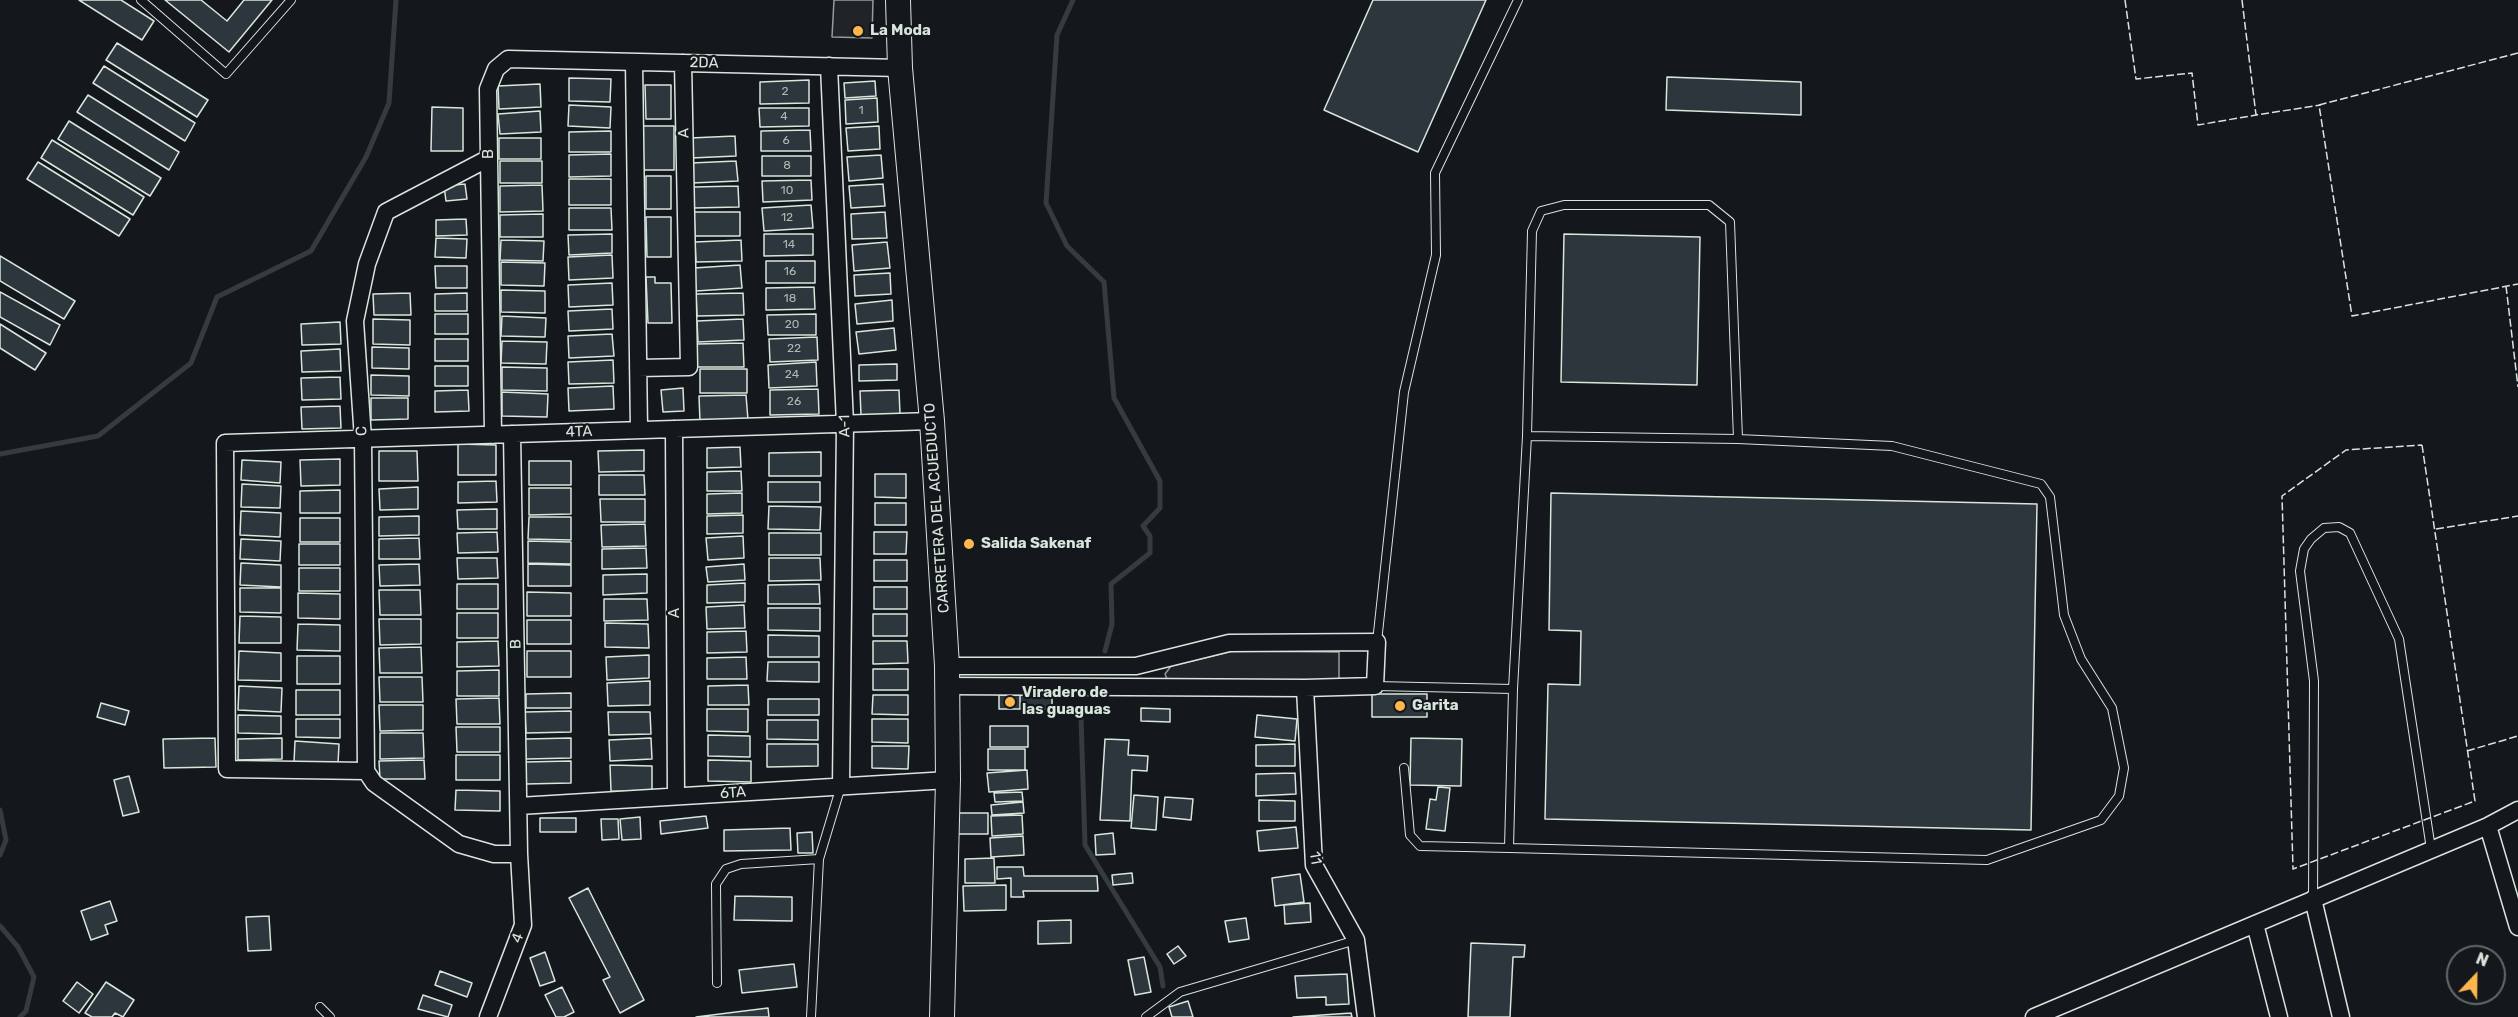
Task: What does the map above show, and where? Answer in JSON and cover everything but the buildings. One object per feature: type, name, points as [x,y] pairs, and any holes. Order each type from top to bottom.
[{"type":"street","name":"CARRETERA DEL ACUEDUCTO","points":[[898,0],[900,68],[933,421],[947,676],[948,780],[942,1017]]},
{"type":"street","name":"2DA","points":[[508,59],[900,68]]},
{"type":"street","name":"B","points":[[493,435],[488,88],[496,69],[508,59]]},
{"type":"street","points":[[634,62],[639,430]]},
{"type":"street","name":"A","points":[[638,368],[689,367],[683,63]]},
{"type":"street","name":"A-1","points":[[829,66],[845,424],[841,786]]},
{"type":"street","name":"C","points":[[366,771],[363,439],[355,321],[367,264],[386,212],[489,158]]},
{"type":"street","name":"4TA","points":[[366,771],[227,769],[225,443],[933,421]]},
{"type":"street","name":"A","points":[[674,429],[676,796]]},
{"type":"street","name":"B","points":[[512,434],[519,854]]},
{"type":"street","points":[[1377,642],[1375,686],[1305,688],[947,676],[1136,666],[1229,643],[1377,642]]},
{"type":"street","name":"11","points":[[1305,688],[1314,865],[1356,940],[1366,1017]]},
{"type":"street","points":[[366,771],[374,783],[459,843],[494,854],[519,854]]},
{"type":"street","name":"6TA","points":[[519,806],[948,780]]},
{"type":"street","points":[[2034,1017],[2488,826],[2518,810]]},
{"type":"street","points":[[2488,826],[2518,927]]},
{"type":"street","name":"4","points":[[488,1017],[523,925],[519,854]]},
{"type":"street","points":[[2313,899],[2342,1017]]},
{"type":"street","points":[[2256,924],[2279,1017]]},
{"type":"lane","points":[[141,0],[226,74],[291,0]]},
{"type":"lane","points":[[1377,642],[1404,392],[1436,255],[1435,173],[1518,0]]},
{"type":"lane","points":[[1509,848],[1513,689],[1527,436],[1532,231],[1541,211],[1564,205],[1709,205],[1731,222],[1738,439]]},
{"type":"lane","points":[[1404,768],[1410,835],[1420,846],[1987,860],[2101,820],[2119,796],[2124,768],[2112,708],[2081,659],[2064,615],[2050,497],[2042,484],[1892,446],[1738,439],[1527,436]]},
{"type":"lane","points":[[2313,899],[2314,681],[2300,571],[2304,549],[2311,539],[2324,528],[2339,527],[2350,533],[2399,639],[2431,849]]},
{"type":"lane","points":[[1375,686],[1513,689]]},
{"type":"lane","points":[[811,1017],[819,859],[841,786]]},
{"type":"lane","points":[[717,983],[716,884],[726,869],[741,864],[819,859]]},
{"type":"lane","points":[[1146,1017],[1180,992],[1356,940]]},
{"type":"lane","points":[[320,1007],[330,1017]]},
{"type":"shaded area","points":[[834,0],[873,0],[872,38],[832,37]]},
{"type":"shaded area","points":[[1233,651],[1339,652],[1339,681],[1167,679],[1165,674],[1171,666]]},
{"type":"waterway","points":[[0,454],[98,436],[191,363],[217,297],[311,251],[366,157],[389,103],[396,0]]},
{"type":"waterway","points":[[1073,0],[1057,35],[1046,203],[1067,246],[1104,282],[1114,398],[1160,481],[1160,508],[1143,526],[1150,536],[1150,553],[1111,584],[1112,624],[1105,651]]},
{"type":"waterway","points":[[1081,717],[1085,845],[1160,967],[1163,986]]},
{"type":"waterway","points":[[0,810],[6,840],[0,855]]},
{"type":"waterway","points":[[0,926],[18,947],[34,977],[26,1011],[20,1017]]},
{"type":"fence","points":[[2125,0],[2136,79],[2192,73],[2198,125],[2256,115],[2256,113]]},
{"type":"fence","points":[[2242,0],[2256,115],[2321,105]]},
{"type":"fence","points":[[2518,53],[2319,105],[2352,316],[2518,284]]},
{"type":"fence","points":[[2506,286],[2518,387]]},
{"type":"fence","points":[[2422,445],[2475,801],[2293,869],[2282,496],[2346,450],[2422,445]]},
{"type":"fence","points":[[2436,529],[2518,516]]},
{"type":"fence","points":[[2467,751],[2518,736]]},
{"type":"place","name":"La Moda","points":[[858,31]]},
{"type":"place","name":"Salida Sakenaf","points":[[969,544]]},
{"type":"place","name":"Viradero de las guaguas","points":[[1010,702]]},
{"type":"place","name":"Garita","points":[[1400,706]]}]
